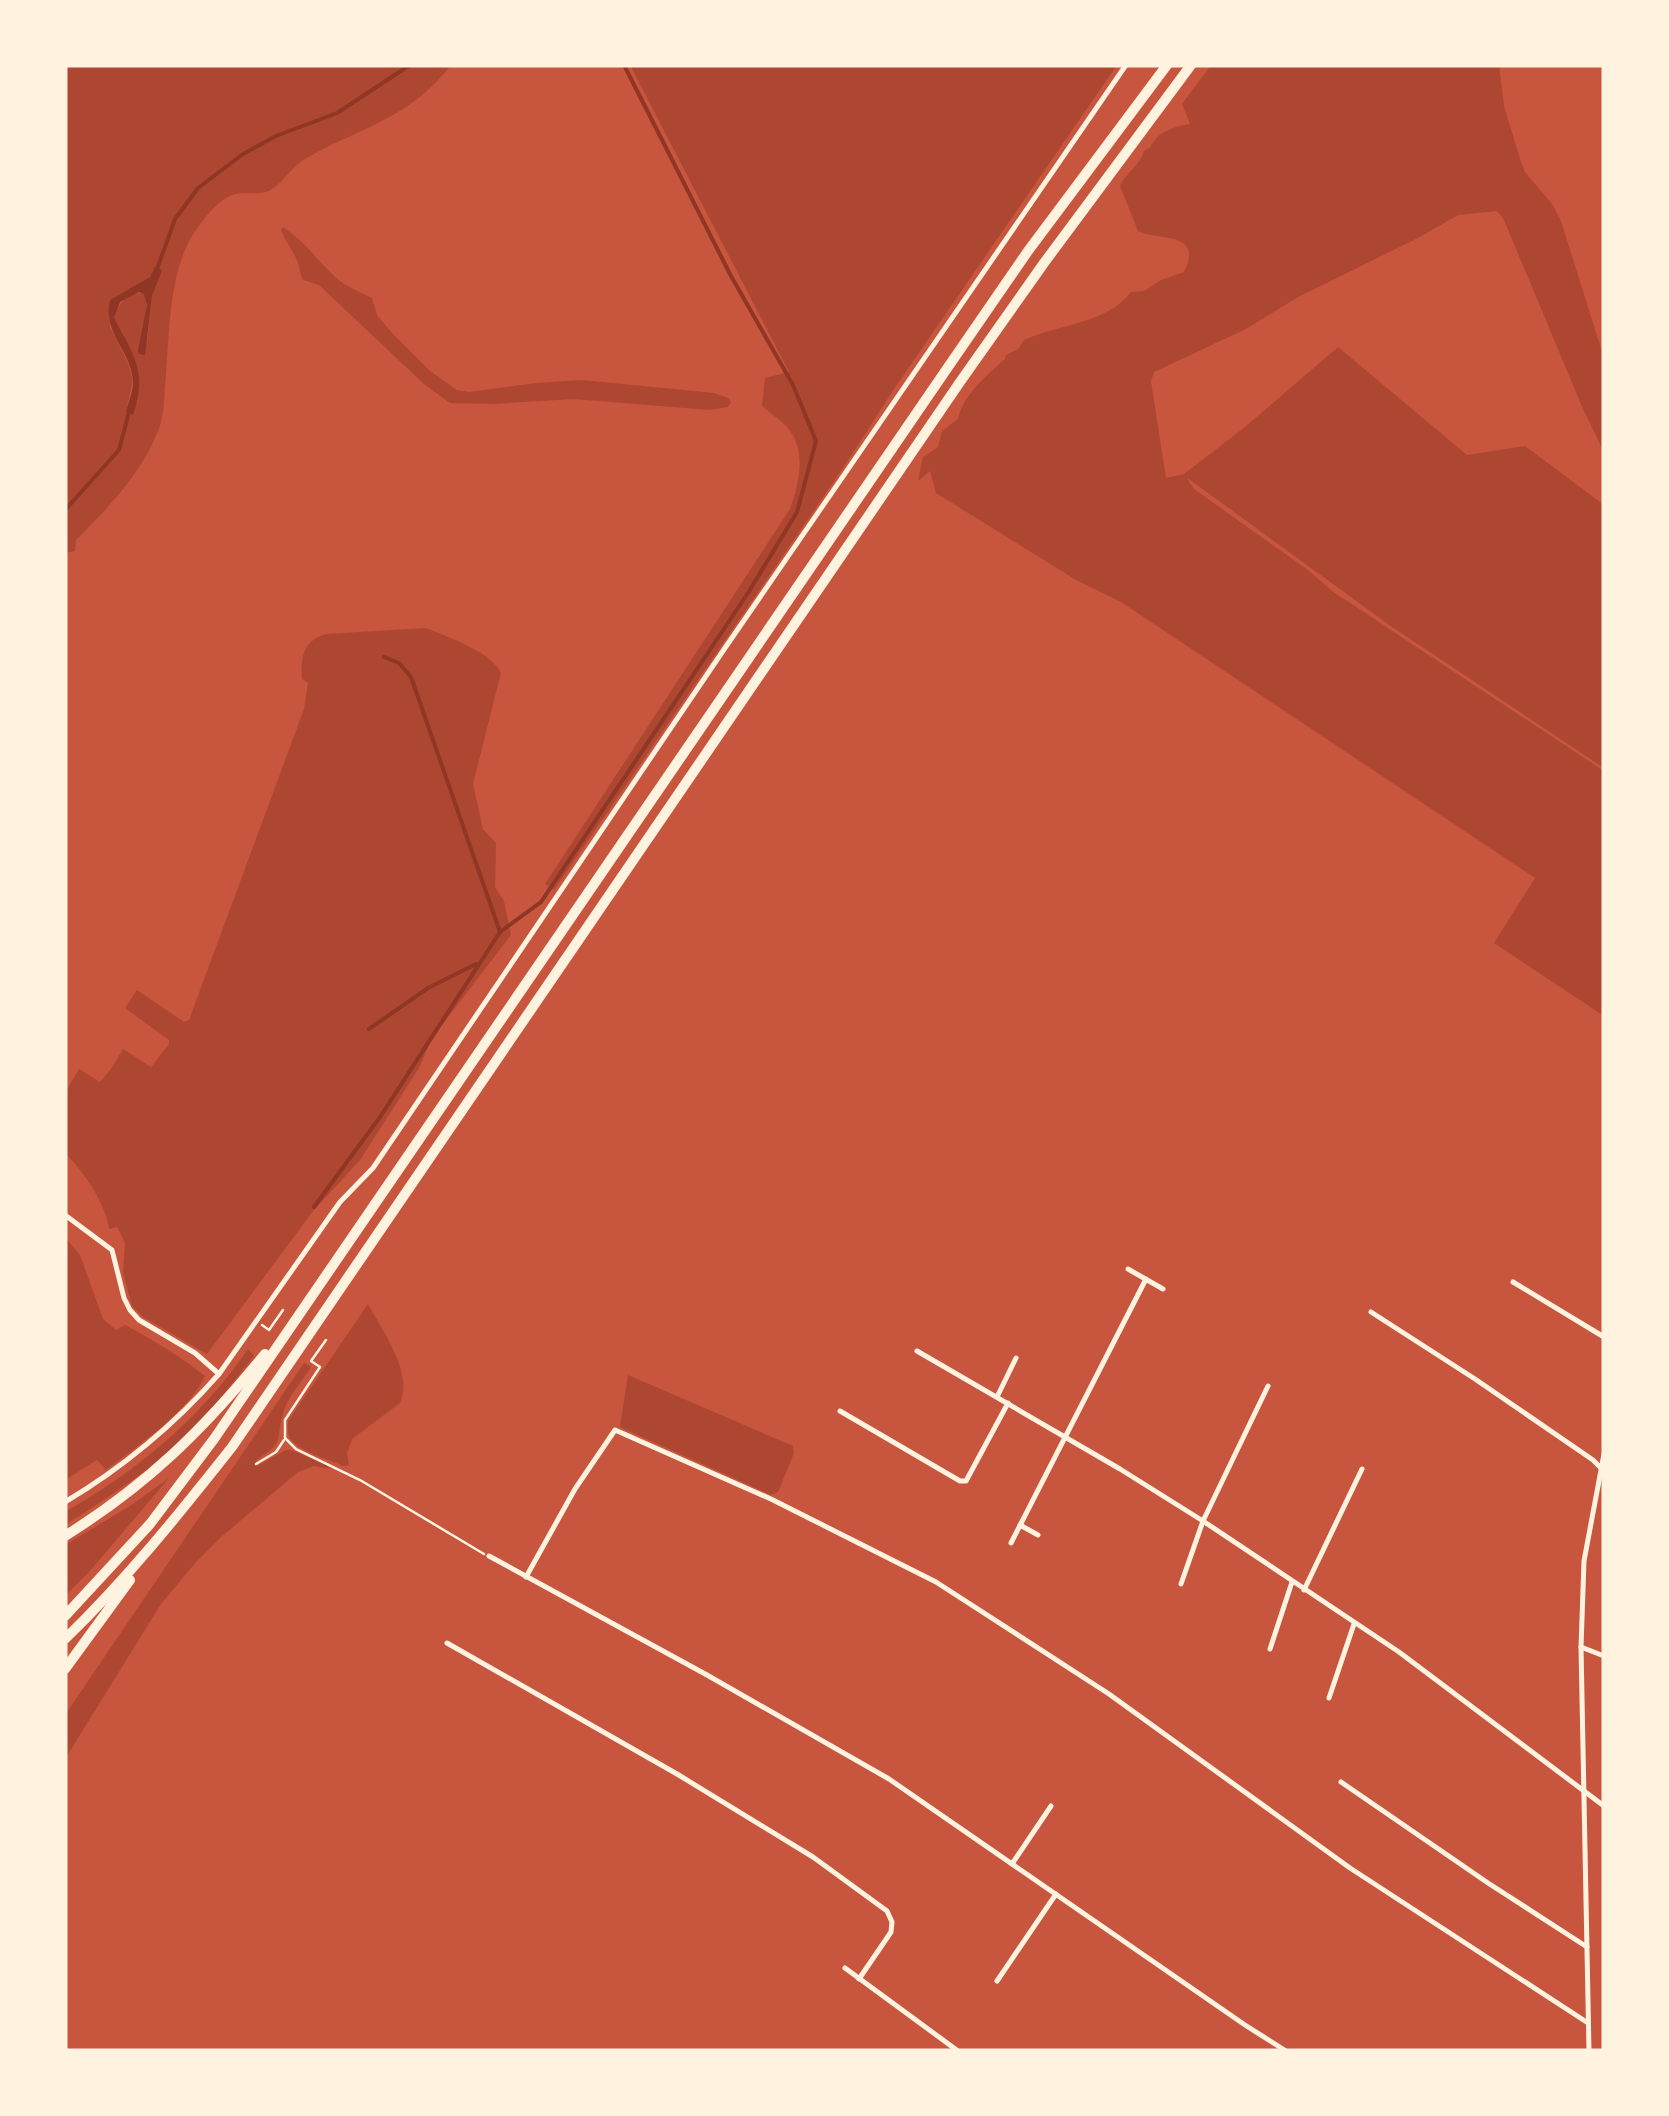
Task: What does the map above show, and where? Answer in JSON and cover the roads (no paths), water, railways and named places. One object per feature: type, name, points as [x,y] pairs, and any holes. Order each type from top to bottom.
[{"type":"highway","points":[[65,1616],[150,1524],[214,1440],[977,326],[1167,65]]},
{"type":"highway","points":[[65,1640],[162,1534],[232,1447],[1044,262],[1191,65]]},
{"type":"highway","points":[[65,1536],[134,1489],[174,1455],[236,1390],[310,1299]]},
{"type":"highway","points":[[65,1669],[162,1534]]},
{"type":"street","points":[[65,1502],[165,1431],[219,1374],[340,1202],[373,1168],[1126,65]]},
{"type":"street","points":[[65,1216],[112,1250],[124,1298],[139,1320],[195,1353],[219,1374]]},
{"type":"street","points":[[1128,1269],[1163,1289]]},
{"type":"street","points":[[1011,1543],[1146,1279]]},
{"type":"street","points":[[1513,1282],[1604,1337]]},
{"type":"street","points":[[1371,1312],[1475,1378],[1602,1469]]},
{"type":"street","points":[[917,1350],[1120,1468],[1398,1652],[1604,1806]]},
{"type":"street","points":[[997,1397],[1016,1358]]},
{"type":"street","points":[[1181,1584],[1202,1522],[1268,1386]]},
{"type":"street","points":[[840,1411],[966,1482],[1008,1403]]},
{"type":"street","points":[[526,1576],[575,1489],[615,1430],[770,1499],[936,1582],[1109,1694],[1350,1868],[1588,2023]]},
{"type":"street","points":[[1589,2051],[1581,1648],[1584,1561],[1604,1454]]},
{"type":"street","points":[[1304,1590],[1362,1469]]},
{"type":"street","points":[[1020,1526],[1038,1535]]},
{"type":"street","points":[[489,1556],[888,1778],[1286,2051]]},
{"type":"street","points":[[1270,1649],[1292,1582]]},
{"type":"street","points":[[1329,1698],[1354,1624]]},
{"type":"street","points":[[448,1643],[813,1857],[886,1911],[892,1922],[890,1932],[859,1978]]},
{"type":"street","points":[[1581,1648],[1604,1656]]},
{"type":"street","points":[[1341,1782],[1586,1947]]},
{"type":"street","points":[[1012,1864],[1051,1806]]},
{"type":"street","points":[[997,1982],[1056,1894]]},
{"type":"street","points":[[845,1968],[958,2051]]},
{"type":"waterway","points":[[156,272],[175,219],[198,188],[243,154],[276,136],[337,113],[410,65]]},
{"type":"waterway","points":[[314,1207],[380,1117],[500,932],[541,902],[748,593],[797,512],[816,441],[793,385],[731,276],[624,65]]},
{"type":"waterway","points":[[65,510],[119,450],[129,412]]},
{"type":"waterway","points":[[384,657],[399,663],[411,677],[500,932]]},
{"type":"waterway","points":[[369,1029],[428,988],[476,964]]}]
